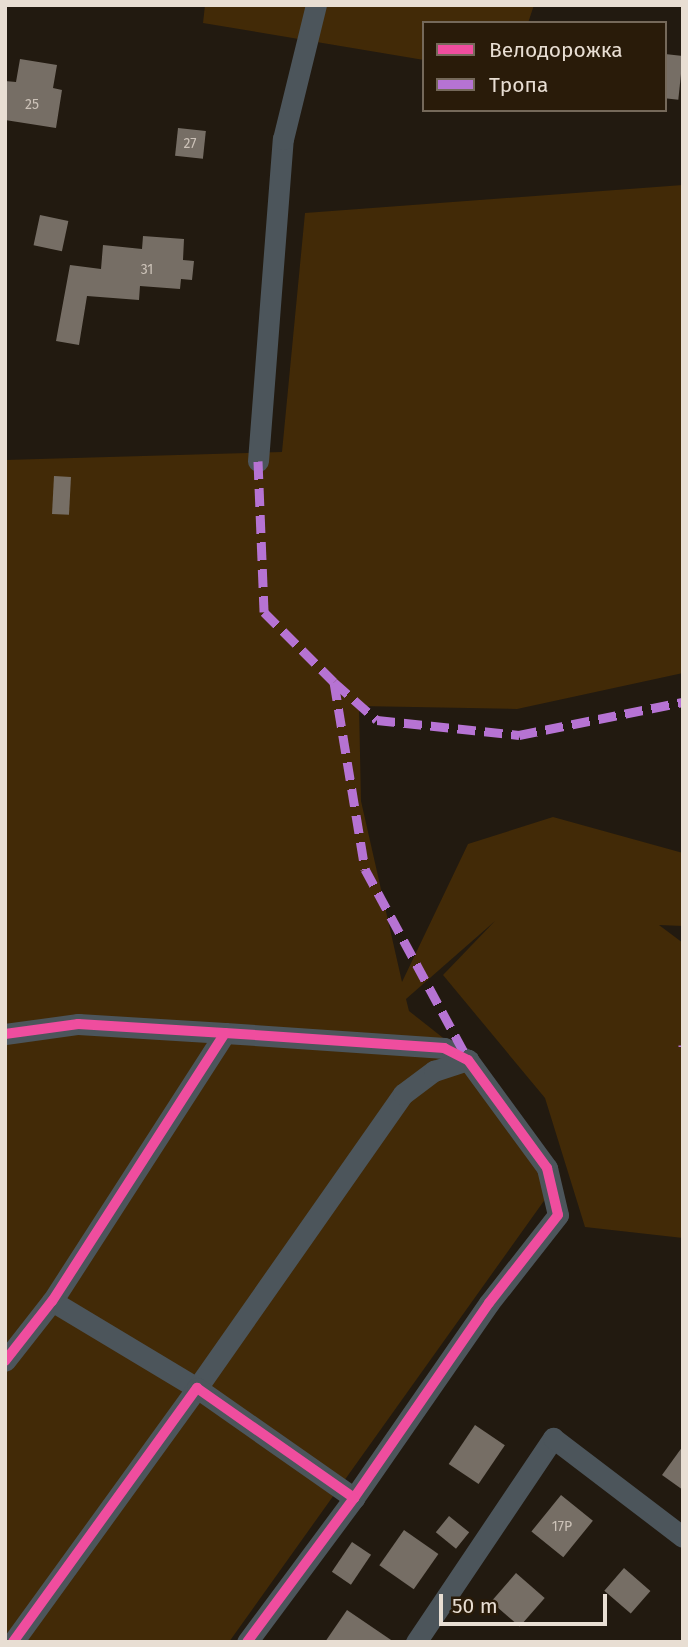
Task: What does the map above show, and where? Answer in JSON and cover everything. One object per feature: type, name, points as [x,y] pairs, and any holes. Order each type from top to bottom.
[{"type":"street","points":[[258,461],[283,139],[316,5]]},
{"type":"street","points":[[5,1034],[78,1024],[444,1048],[468,1060],[547,1168],[558,1215],[489,1303],[354,1498],[247,1642]]},
{"type":"street","points":[[5,1361],[52,1301],[225,1033]]},
{"type":"street","points":[[13,1642],[197,1388],[403,1094],[435,1071],[468,1060]]},
{"type":"street","points":[[52,1301],[197,1388],[354,1498]]},
{"type":"street","points":[[416,1642],[554,1438],[683,1538]]},
{"type":"shaded area","points":[[205,5],[534,5],[529,21],[422,21],[422,60],[203,23]]},
{"type":"shaded area","points":[[683,185],[683,673],[517,709],[359,706],[361,801],[402,982],[468,844],[553,817],[683,853],[683,926],[659,925],[683,943],[683,1238],[585,1227],[545,1098],[443,975],[495,921],[406,999],[409,1011],[461,1052],[551,1191],[229,1642],[5,1642],[5,460],[282,452],[305,213]]},
{"type":"building","points":[[667,54],[683,56],[678,100],[667,98]]},
{"type":"building","points":[[20,59],[57,65],[53,88],[62,90],[56,128],[5,120],[5,81],[16,82]]},
{"type":"building","points":[[178,128],[206,131],[203,159],[175,156]]},
{"type":"building","points":[[40,215],[68,221],[62,251],[34,245]]},
{"type":"building","points":[[143,236],[184,239],[183,260],[194,261],[192,280],[181,279],[180,289],[140,286],[139,300],[87,296],[79,345],[56,341],[70,265],[101,269],[103,245],[142,249]]},
{"type":"building","points":[[54,476],[71,477],[69,515],[52,514]]},
{"type":"building","points":[[475,1425],[505,1445],[479,1484],[449,1464]]},
{"type":"building","points":[[683,1446],[683,1490],[662,1475]]},
{"type":"building","points":[[561,1495],[593,1521],[563,1557],[531,1532]]},
{"type":"building","points":[[449,1516],[469,1532],[456,1549],[436,1532]]},
{"type":"building","points":[[404,1530],[438,1554],[414,1589],[379,1565]]},
{"type":"building","points":[[352,1542],[371,1555],[351,1585],[332,1572]]},
{"type":"building","points":[[624,1568],[650,1591],[631,1614],[604,1591]]},
{"type":"building","points":[[516,1573],[545,1598],[520,1627],[491,1602]]},
{"type":"building","points":[[347,1610],[394,1642],[325,1642]]},
{"type":"marked path","points":[[258,461],[264,612],[334,682],[365,869],[467,1058]]},
{"type":"marked path","points":[[334,682],[377,720],[519,735],[683,702]]},
{"type":"cycle path","points":[[5,1034],[78,1024],[225,1033],[52,1301],[5,1361]]},
{"type":"cycle path","points":[[225,1033],[444,1048],[468,1060],[547,1168],[558,1215],[489,1303],[354,1498]]},
{"type":"cycle path","points":[[13,1642],[197,1388],[354,1498],[247,1642]]}]
